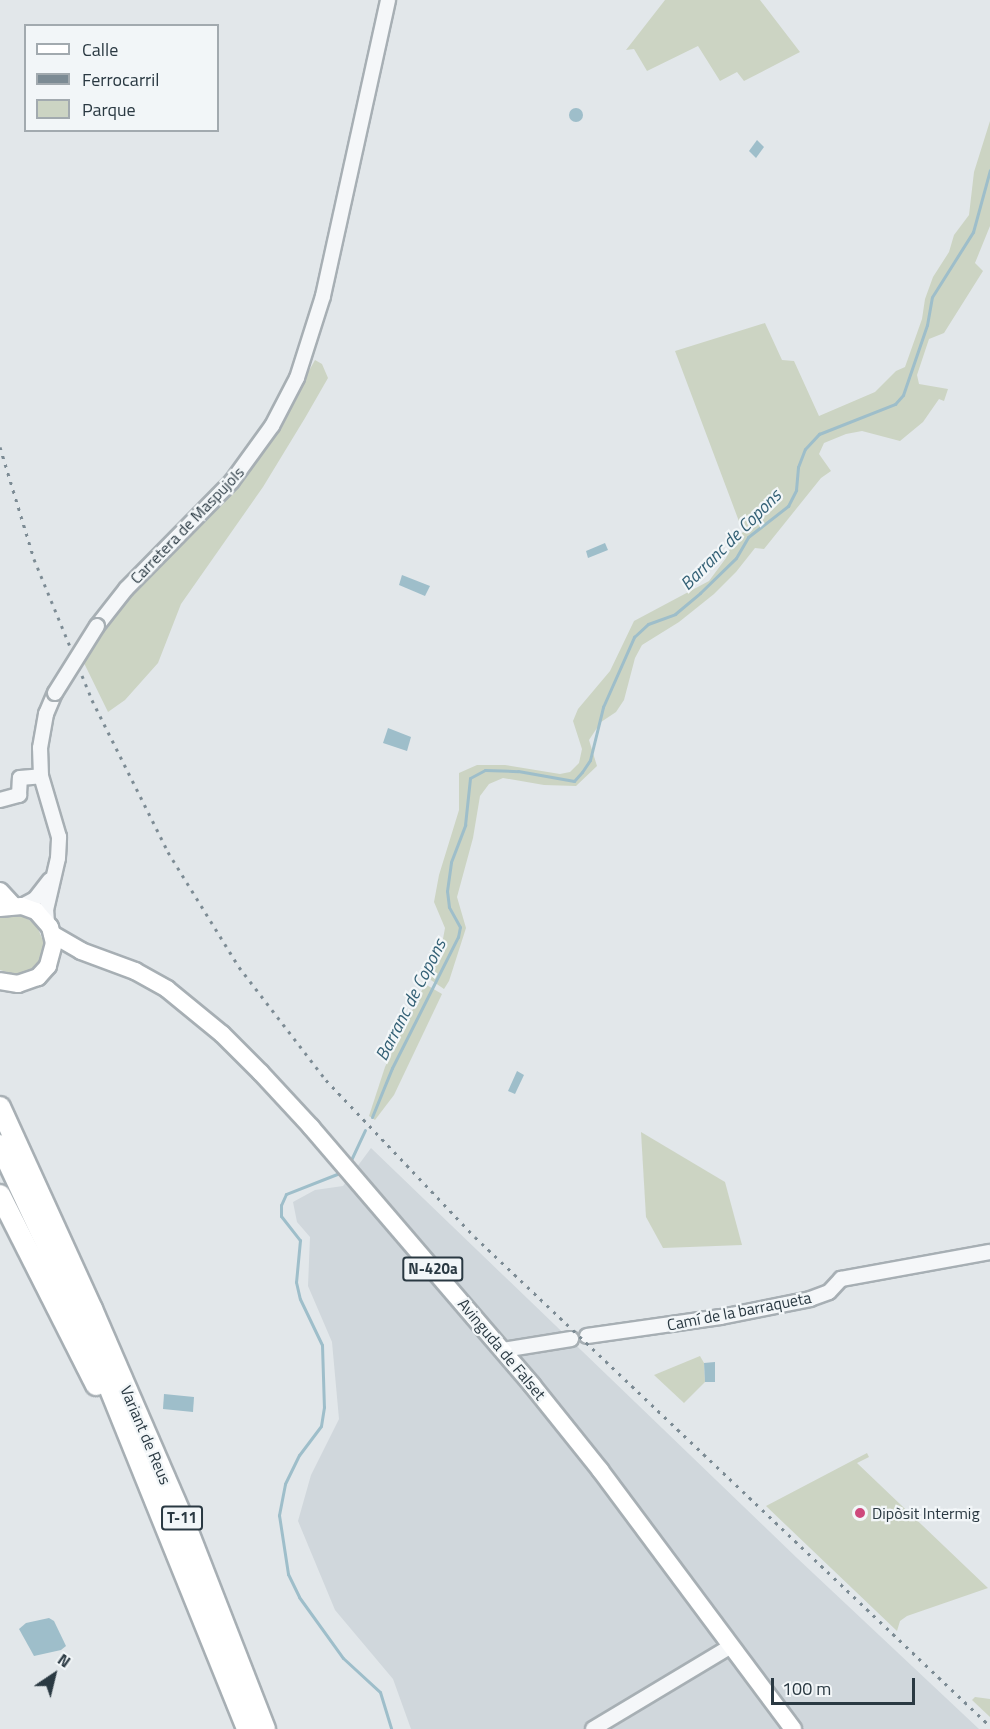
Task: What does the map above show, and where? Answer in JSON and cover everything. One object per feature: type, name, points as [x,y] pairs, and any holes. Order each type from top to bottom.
[{"type":"highway","name":"T-11","points":[[0,1107],[87,1315]]},
{"type":"highway","name":"T-11","points":[[0,1145],[87,1315]]},
{"type":"highway","points":[[0,1195],[115,1424],[147,1480]]},
{"type":"highway","name":"Variant de Reus","points":[[87,1315],[147,1480],[247,1729]]},
{"type":"highway","name":"Variant de Reus","points":[[87,1315],[187,1529],[265,1729]]},
{"type":"main road","name":"Avinguda de Falset","points":[[0,891],[12,906],[36,911],[50,928],[81,951],[135,971],[167,989],[222,1034],[311,1127],[503,1350],[600,1470],[793,1729]]},
{"type":"main road","points":[[0,981],[18,984],[31,981],[44,971],[54,951],[50,928]]},
{"type":"main road","points":[[51,960],[81,951]]},
{"type":"street","name":"Carretera de Maspujols","points":[[50,928],[46,910],[57,868],[58,828],[41,776],[42,727],[55,693],[97,626],[126,589],[232,481],[272,426],[297,378],[323,296],[388,0]]},
{"type":"street","points":[[0,800],[19,795],[20,778],[41,776]]},
{"type":"street","points":[[12,906],[42,893],[57,868]]},
{"type":"street","name":"Camí de la barraqueta","points":[[587,1336],[721,1317],[810,1299],[830,1292],[840,1279],[990,1252]]},
{"type":"street","points":[[503,1350],[571,1339]]},
{"type":"street","points":[[593,1729],[731,1646]]},
{"type":"shaded area","points":[[371,1148],[797,1558],[979,1729],[411,1729],[393,1679],[335,1610],[298,1521],[311,1475],[339,1419],[332,1342],[308,1286],[310,1237],[297,1222],[293,1202],[315,1190],[343,1186]]},
{"type":"green space","points":[[665,0],[760,0],[800,52],[744,81],[737,72],[720,81],[698,46],[647,71],[634,49],[626,50]]},
{"type":"green space","points":[[990,121],[990,226],[975,263],[983,271],[944,333],[929,339],[917,375],[919,384],[948,389],[944,401],[939,399],[923,422],[900,441],[862,431],[846,434],[824,443],[819,454],[831,471],[821,478],[764,549],[755,548],[714,594],[679,622],[642,645],[635,658],[624,700],[616,712],[601,722],[589,740],[597,766],[576,786],[544,785],[503,778],[489,784],[480,796],[473,838],[457,897],[466,928],[449,981],[444,989],[428,978],[440,955],[445,928],[434,902],[439,875],[459,810],[459,773],[477,765],[505,765],[560,774],[570,772],[579,763],[582,749],[573,721],[578,709],[610,671],[634,621],[709,581],[726,558],[734,540],[743,532],[675,351],[765,323],[782,360],[794,361],[819,416],[875,392],[896,371],[905,367],[922,319],[925,299],[933,277],[949,252],[954,235],[969,215],[974,172]]},
{"type":"green space","points":[[315,360],[322,364],[328,378],[305,418],[263,487],[181,604],[158,663],[125,700],[108,712],[83,661],[133,592],[217,508],[245,476],[268,444]]},
{"type":"green space","points":[[13,915],[24,917],[36,924],[44,943],[43,954],[36,965],[27,972],[13,974],[0,970],[0,918]]},
{"type":"green space","points":[[425,984],[442,994],[394,1095],[375,1120],[369,1116],[385,1067]]},
{"type":"green space","points":[[641,1132],[725,1182],[742,1245],[663,1248],[646,1217]]},
{"type":"green space","points":[[700,1356],[704,1363],[705,1382],[684,1403],[654,1375]]},
{"type":"green space","points":[[867,1453],[869,1457],[857,1463],[988,1588],[907,1616],[900,1621],[897,1631],[766,1506]]},
{"type":"green space","points":[[975,1697],[990,1699],[990,1717],[972,1700]]},
{"type":"water","points":[[573,108],[579,108],[583,115],[579,122],[573,122],[569,118],[569,112]]},
{"type":"water","points":[[757,140],[764,147],[756,158],[749,151]]},
{"type":"water","points":[[605,543],[608,550],[588,558],[586,551]]},
{"type":"water","points":[[402,575],[430,586],[425,596],[399,585]]},
{"type":"water","points":[[388,728],[411,737],[407,751],[383,743]]},
{"type":"water","points":[[517,1071],[524,1075],[515,1094],[508,1091]]},
{"type":"water","points":[[715,1362],[715,1382],[705,1382],[704,1363]]},
{"type":"water","points":[[164,1394],[194,1397],[193,1412],[163,1409]]},
{"type":"water","points":[[49,1618],[54,1621],[66,1646],[61,1650],[34,1656],[19,1629],[26,1623]]},
{"type":"waterway","name":"Barranc de Copons","points":[[372,1117],[392,1068],[458,937],[460,927],[449,907],[447,891],[451,862],[465,825],[470,778],[485,770],[518,771],[574,781],[582,772],[590,760],[603,707],[634,637],[648,624],[675,614],[700,593],[736,558],[748,537],[788,506],[796,490],[798,467],[805,449],[819,434],[895,404],[903,395],[927,325],[932,297],[973,232],[990,170]]},
{"type":"waterway","name":"Barranc de Copons","points":[[351,1160],[365,1130]]},
{"type":"waterway","points":[[337,1174],[286,1194],[281,1205],[281,1216],[300,1240],[296,1282],[300,1299],[322,1345],[324,1407],[321,1426],[299,1455],[285,1484],[279,1515],[288,1574],[299,1597],[343,1658],[380,1692],[391,1729]]},
{"type":"railway","points":[[0,447],[34,559],[92,700],[168,852],[239,967],[326,1080],[475,1237],[990,1726]]},
{"type":"place","name":"Dipòsit Intermig","points":[[860,1513]]}]
